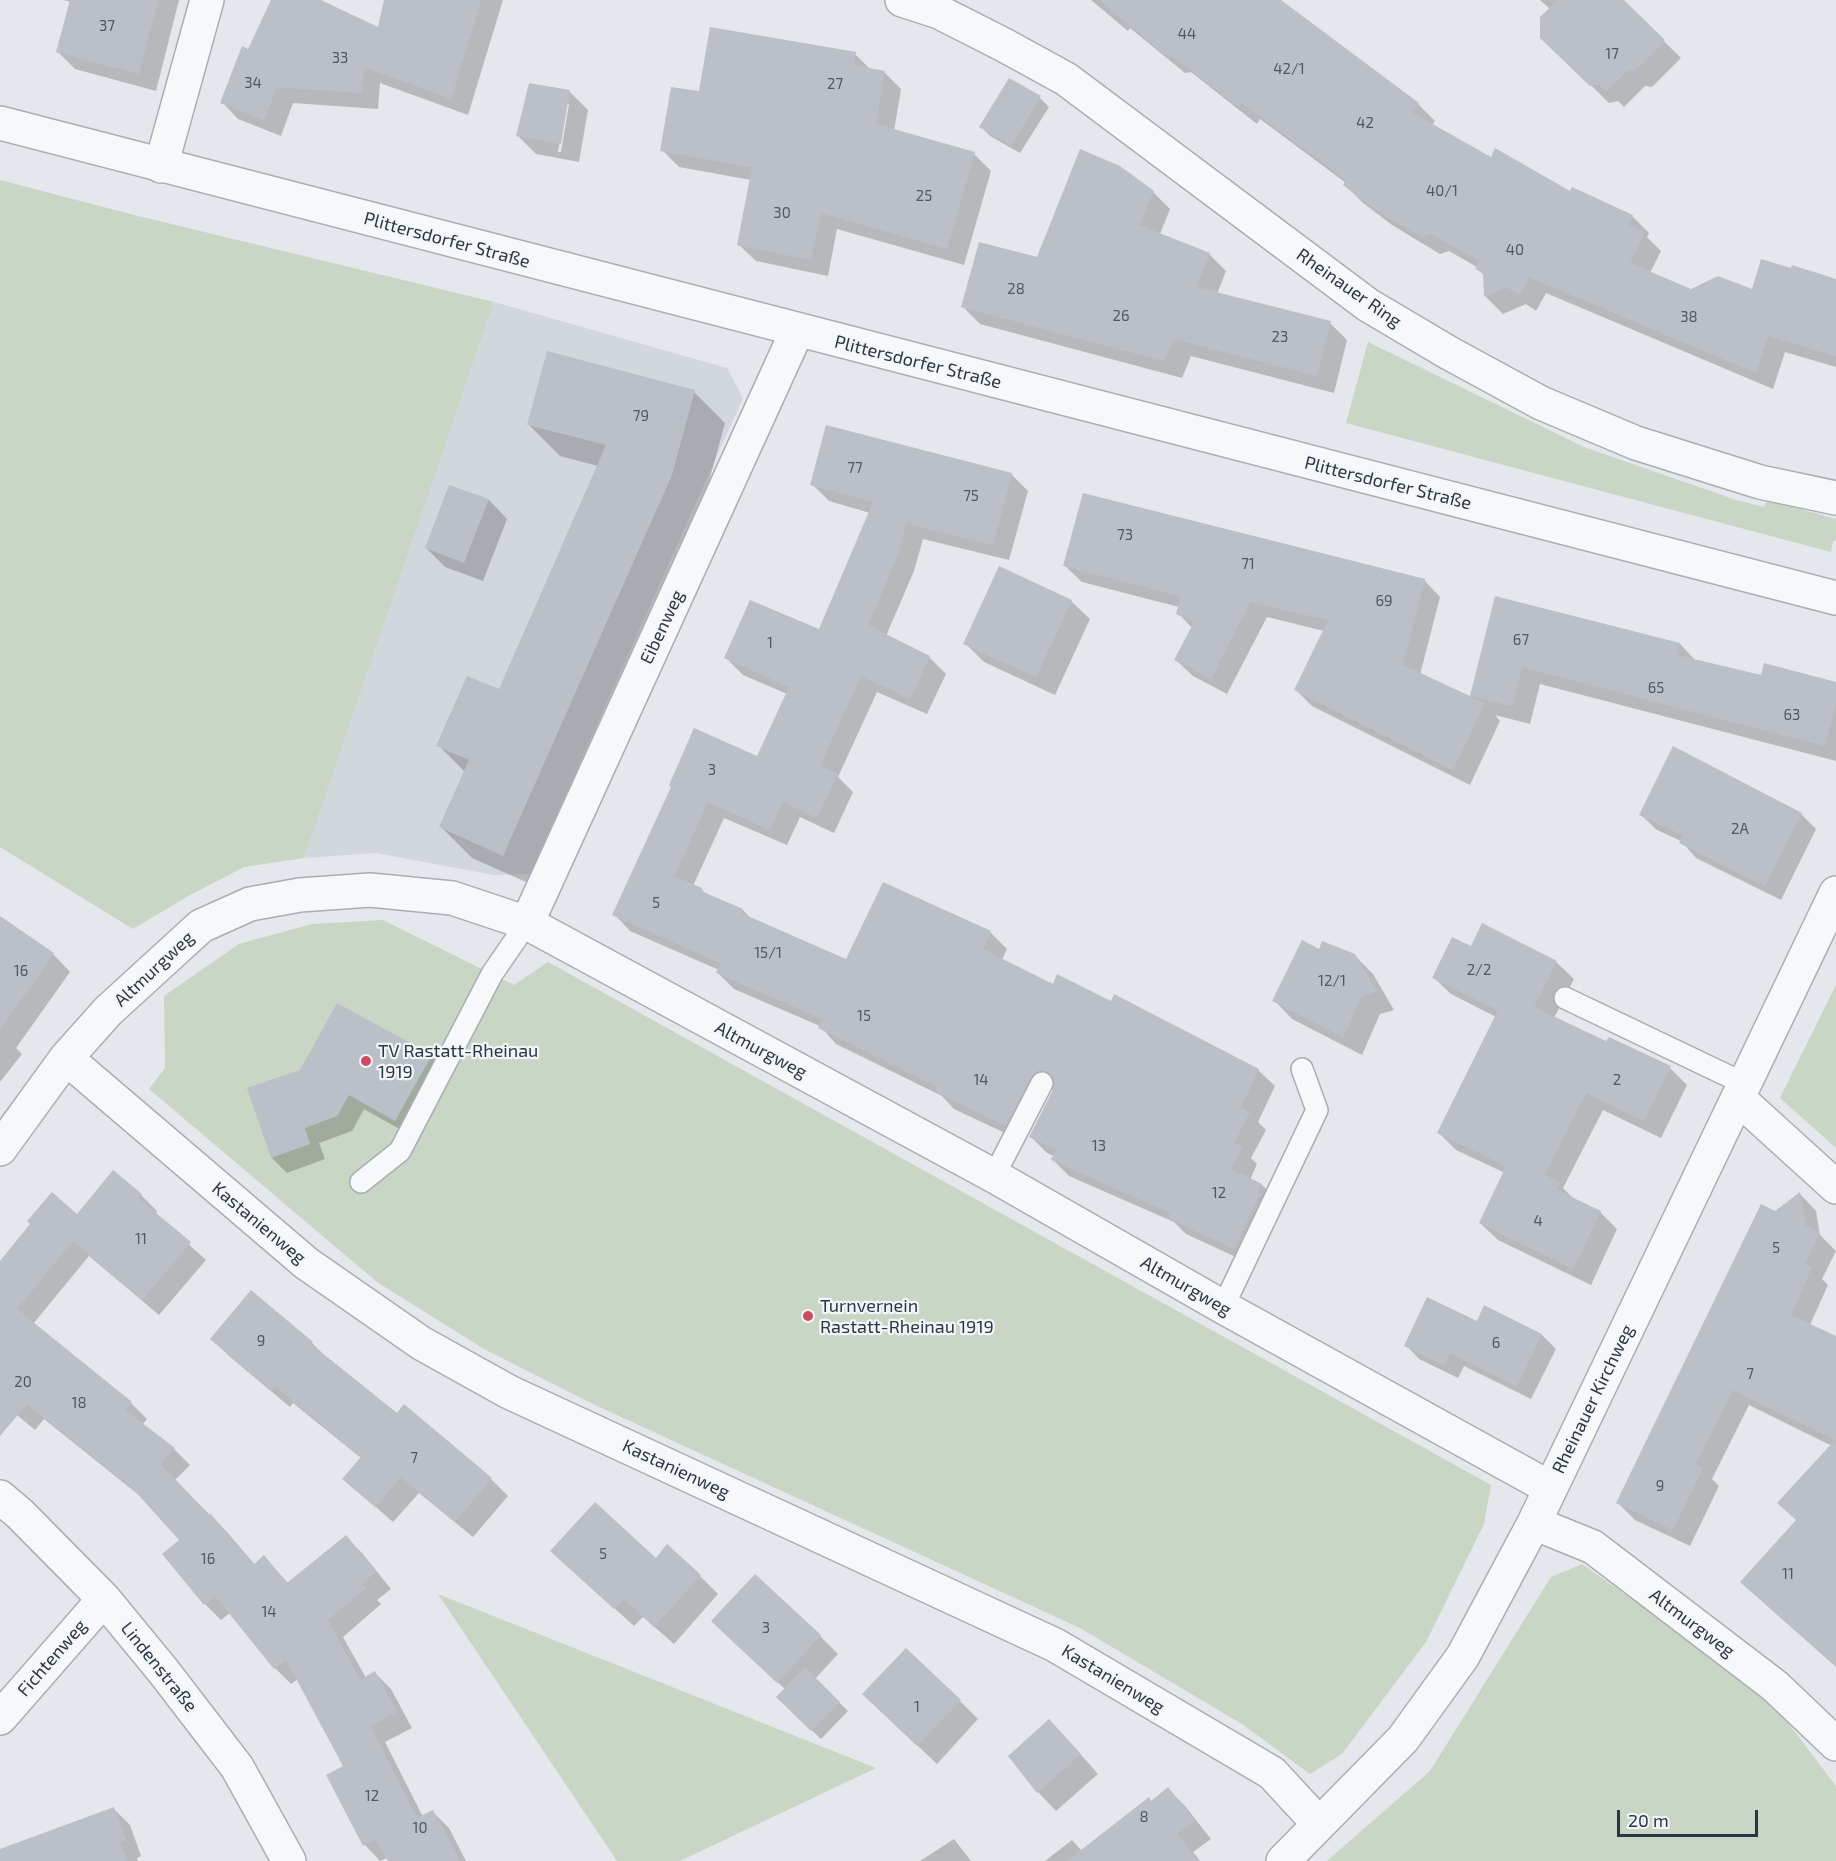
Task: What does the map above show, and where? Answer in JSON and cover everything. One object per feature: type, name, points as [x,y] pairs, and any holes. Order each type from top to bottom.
[{"type":"street","points":[[161,166],[207,0]]},
{"type":"street","name":"Rheinauer Ring","points":[[902,0],[939,12],[1066,79],[1368,305],[1449,354],[1541,403],[1636,443],[1760,482],[1836,498]]},
{"type":"street","name":"Plittersdorfer Straße","points":[[0,123],[1836,598]]},
{"type":"street","name":"Eibenweg","points":[[527,923],[797,331]]},
{"type":"street","name":"Altmurgweg","points":[[0,1149],[66,1058],[108,1011],[201,926],[250,904],[300,895],[370,890],[452,898],[527,923],[994,1176],[1222,1307],[1550,1488]]},
{"type":"street","name":"Rheinauer Kirchweg","points":[[1283,1861],[1403,1739],[1463,1656],[1534,1523],[1836,893]]},
{"type":"street","name":"Kastanienweg","points":[[66,1058],[306,1263],[422,1343],[508,1392],[1055,1645],[1272,1773],[1319,1824]]},
{"type":"street","points":[[1741,1091],[1836,1187]]},
{"type":"street","name":"Lindenstraße","points":[[0,1497],[20,1514],[104,1599],[164,1672],[237,1767],[289,1861]]},
{"type":"street","name":"Altmurgweg","points":[[1534,1523],[1593,1547],[1775,1686],[1836,1744]]},
{"type":"street","name":"Fichtenweg","points":[[0,1718],[104,1599]]},
{"type":"lane","points":[[361,1182],[400,1150],[492,974],[527,923]]},
{"type":"lane","points":[[1565,998],[1741,1091]]},
{"type":"lane","points":[[1222,1307],[1317,1110],[1302,1069]]},
{"type":"lane","points":[[994,1176],[1042,1083]]},
{"type":"shaded area","points":[[494,302],[727,368],[743,398],[530,874],[494,875],[376,853],[304,858]]},
{"type":"green space","points":[[0,180],[134,215],[494,302],[304,858],[244,867],[190,895],[133,929],[0,847]]},
{"type":"green space","points":[[1368,342],[1584,447],[1736,500],[1764,507],[1768,500],[1836,519],[1836,541],[1833,541],[1831,552],[1346,423]]},
{"type":"green space","name":"Turnvernein Rastatt-Rheinau 1919","points":[[383,920],[514,985],[548,962],[1491,1485],[1484,1524],[1426,1642],[1342,1754],[1310,1774],[1242,1724],[1080,1628],[595,1405],[484,1349],[377,1282],[149,1089],[165,1068],[164,996],[239,944],[312,924]]},
{"type":"green space","points":[[1836,985],[1836,1148],[1780,1098]]},
{"type":"green space","points":[[1582,1564],[1766,1694],[1836,1786],[1836,1861],[1327,1861],[1430,1771],[1551,1577]]},
{"type":"green space","points":[[438,1594],[876,1768],[680,1861],[617,1861]]},
{"type":"building","points":[[70,0],[158,0],[139,74],[56,52]]},
{"type":"building","points":[[271,0],[321,0],[378,27],[384,0],[481,0],[451,99],[364,67],[362,93],[277,87],[264,120],[220,103],[242,46],[248,49]]},
{"type":"building","points":[[1099,0],[1281,0],[1419,103],[1411,112],[1491,157],[1495,148],[1570,191],[1572,187],[1633,215],[1628,225],[1645,232],[1630,263],[1691,289],[1718,276],[1752,289],[1761,259],[1791,268],[1792,265],[1836,279],[1836,356],[1768,336],[1756,373],[1529,277],[1519,295],[1507,287],[1484,297],[1483,273],[1475,269],[1479,261],[1431,234],[1422,237],[1373,208],[1343,185],[1346,180],[1242,103],[1239,107],[1172,56],[1166,56]]},
{"type":"building","points":[[1558,0],[1624,0],[1665,40],[1635,71],[1628,70],[1606,91],[1599,85],[1590,86],[1540,38],[1540,17]]},
{"type":"building","points":[[710,27],[856,52],[854,65],[885,71],[876,124],[975,152],[947,249],[821,213],[811,260],[737,245],[752,167],[660,151],[671,87],[699,91]]},
{"type":"building","points":[[1009,78],[1041,96],[1011,146],[979,127]]},
{"type":"building","points":[[529,83],[570,90],[561,144],[516,136]]},
{"type":"building","points":[[1080,149],[1120,166],[1154,191],[1139,225],[1210,253],[1196,287],[1331,321],[1317,376],[1174,339],[1164,361],[961,307],[979,242],[1037,257]]},
{"type":"building","points":[[547,351],[695,390],[672,475],[503,856],[439,827],[469,760],[436,746],[467,676],[499,689],[606,445],[527,425]]},
{"type":"building","points":[[826,425],[1012,473],[993,545],[906,523],[898,554],[868,625],[930,656],[910,699],[861,676],[820,766],[838,774],[817,818],[783,802],[770,830],[708,802],[674,876],[702,888],[701,891],[743,909],[741,913],[846,959],[883,882],[991,931],[983,949],[1053,984],[1057,974],[1111,1001],[1114,994],[1259,1069],[1241,1107],[1250,1112],[1234,1143],[1242,1147],[1231,1169],[1262,1184],[1258,1192],[1260,1194],[1234,1249],[1168,1218],[1170,1213],[1051,1160],[1056,1149],[1029,1137],[1054,1088],[1055,1082],[1048,1072],[1041,1070],[1031,1077],[1006,1126],[936,1092],[938,1087],[818,1028],[822,1019],[716,973],[720,963],[612,915],[671,787],[669,785],[694,728],[757,756],[789,687],[724,658],[750,600],[819,629],[873,502],[810,485]]},
{"type":"building","points":[[449,485],[489,499],[464,563],[425,548]]},
{"type":"building","points":[[1083,493],[1425,579],[1403,665],[1485,703],[1453,770],[1294,690],[1328,620],[1250,602],[1211,679],[1174,660],[1194,622],[1176,614],[1181,596],[1063,566]]},
{"type":"building","points":[[999,566],[1072,600],[1036,677],[963,644]]},
{"type":"building","points":[[1495,596],[1680,643],[1677,655],[1761,675],[1764,663],[1836,682],[1836,703],[1825,746],[1522,667],[1512,706],[1470,696]]},
{"type":"building","points":[[1673,746],[1802,813],[1765,886],[1679,843],[1683,835],[1639,815]]},
{"type":"building","points":[[0,916],[54,953],[0,1030]]},
{"type":"building","points":[[1482,923],[1557,961],[1534,1007],[1606,1041],[1609,1037],[1671,1066],[1644,1121],[1586,1093],[1545,1175],[1560,1183],[1557,1190],[1601,1211],[1573,1269],[1479,1223],[1506,1166],[1437,1133],[1498,1010],[1432,978],[1452,937],[1471,946]]},
{"type":"building","points":[[1302,940],[1319,949],[1322,941],[1355,954],[1377,991],[1362,996],[1343,1037],[1272,1001]]},
{"type":"building","name":"TV Rastatt-Rheinau 1919","points":[[337,1003],[432,1055],[395,1121],[349,1095],[337,1116],[305,1128],[310,1144],[271,1158],[247,1088],[300,1070]]},
{"type":"building","points":[[113,1170],[142,1194],[138,1198],[191,1242],[142,1300],[73,1241],[17,1309],[132,1402],[125,1410],[175,1448],[160,1463],[209,1515],[211,1514],[253,1565],[264,1555],[287,1583],[346,1535],[376,1572],[362,1583],[366,1588],[328,1620],[360,1680],[375,1671],[397,1712],[370,1726],[417,1818],[433,1810],[460,1861],[388,1861],[376,1839],[363,1846],[326,1775],[343,1766],[286,1660],[274,1669],[215,1596],[204,1605],[162,1554],[179,1540],[133,1489],[27,1404],[0,1436],[0,1261],[30,1224],[27,1221],[52,1192],[77,1214]]},
{"type":"building","points":[[1800,1192],[1806,1226],[1820,1233],[1805,1264],[1812,1267],[1791,1315],[1836,1336],[1836,1667],[1740,1582],[1796,1520],[1777,1503],[1835,1440],[1733,1390],[1695,1464],[1703,1468],[1673,1530],[1616,1503],[1761,1204],[1775,1211]]},
{"type":"building","points":[[251,1290],[313,1342],[311,1344],[397,1413],[404,1404],[492,1478],[455,1522],[401,1477],[375,1507],[342,1479],[361,1457],[276,1387],[272,1391],[210,1339]]},
{"type":"building","points":[[1427,1297],[1477,1321],[1484,1305],[1542,1334],[1517,1386],[1450,1353],[1444,1365],[1404,1346]]},
{"type":"building","points":[[595,1502],[656,1558],[667,1544],[701,1575],[654,1627],[624,1599],[614,1609],[550,1551]]},
{"type":"building","points":[[755,1574],[821,1635],[777,1683],[711,1621]]},
{"type":"building","points":[[906,1648],[961,1700],[917,1746],[862,1694]]},
{"type":"building","points":[[805,1667],[840,1702],[811,1731],[776,1697]]},
{"type":"building","points":[[1049,1719],[1081,1754],[1037,1793],[1008,1756]]},
{"type":"building","points":[[1168,1787],[1195,1821],[1177,1834],[1198,1861],[1067,1861],[1149,1797],[1151,1801]]},
{"type":"building","points":[[114,1807],[126,1840],[120,1842],[127,1861],[0,1861],[0,1849]]},
{"type":"place","name":"TV Rastatt-Rheinau 1919","points":[[366,1061]]},
{"type":"place","name":"Turnvernein Rastatt-Rheinau 1919","points":[[808,1316]]}]
